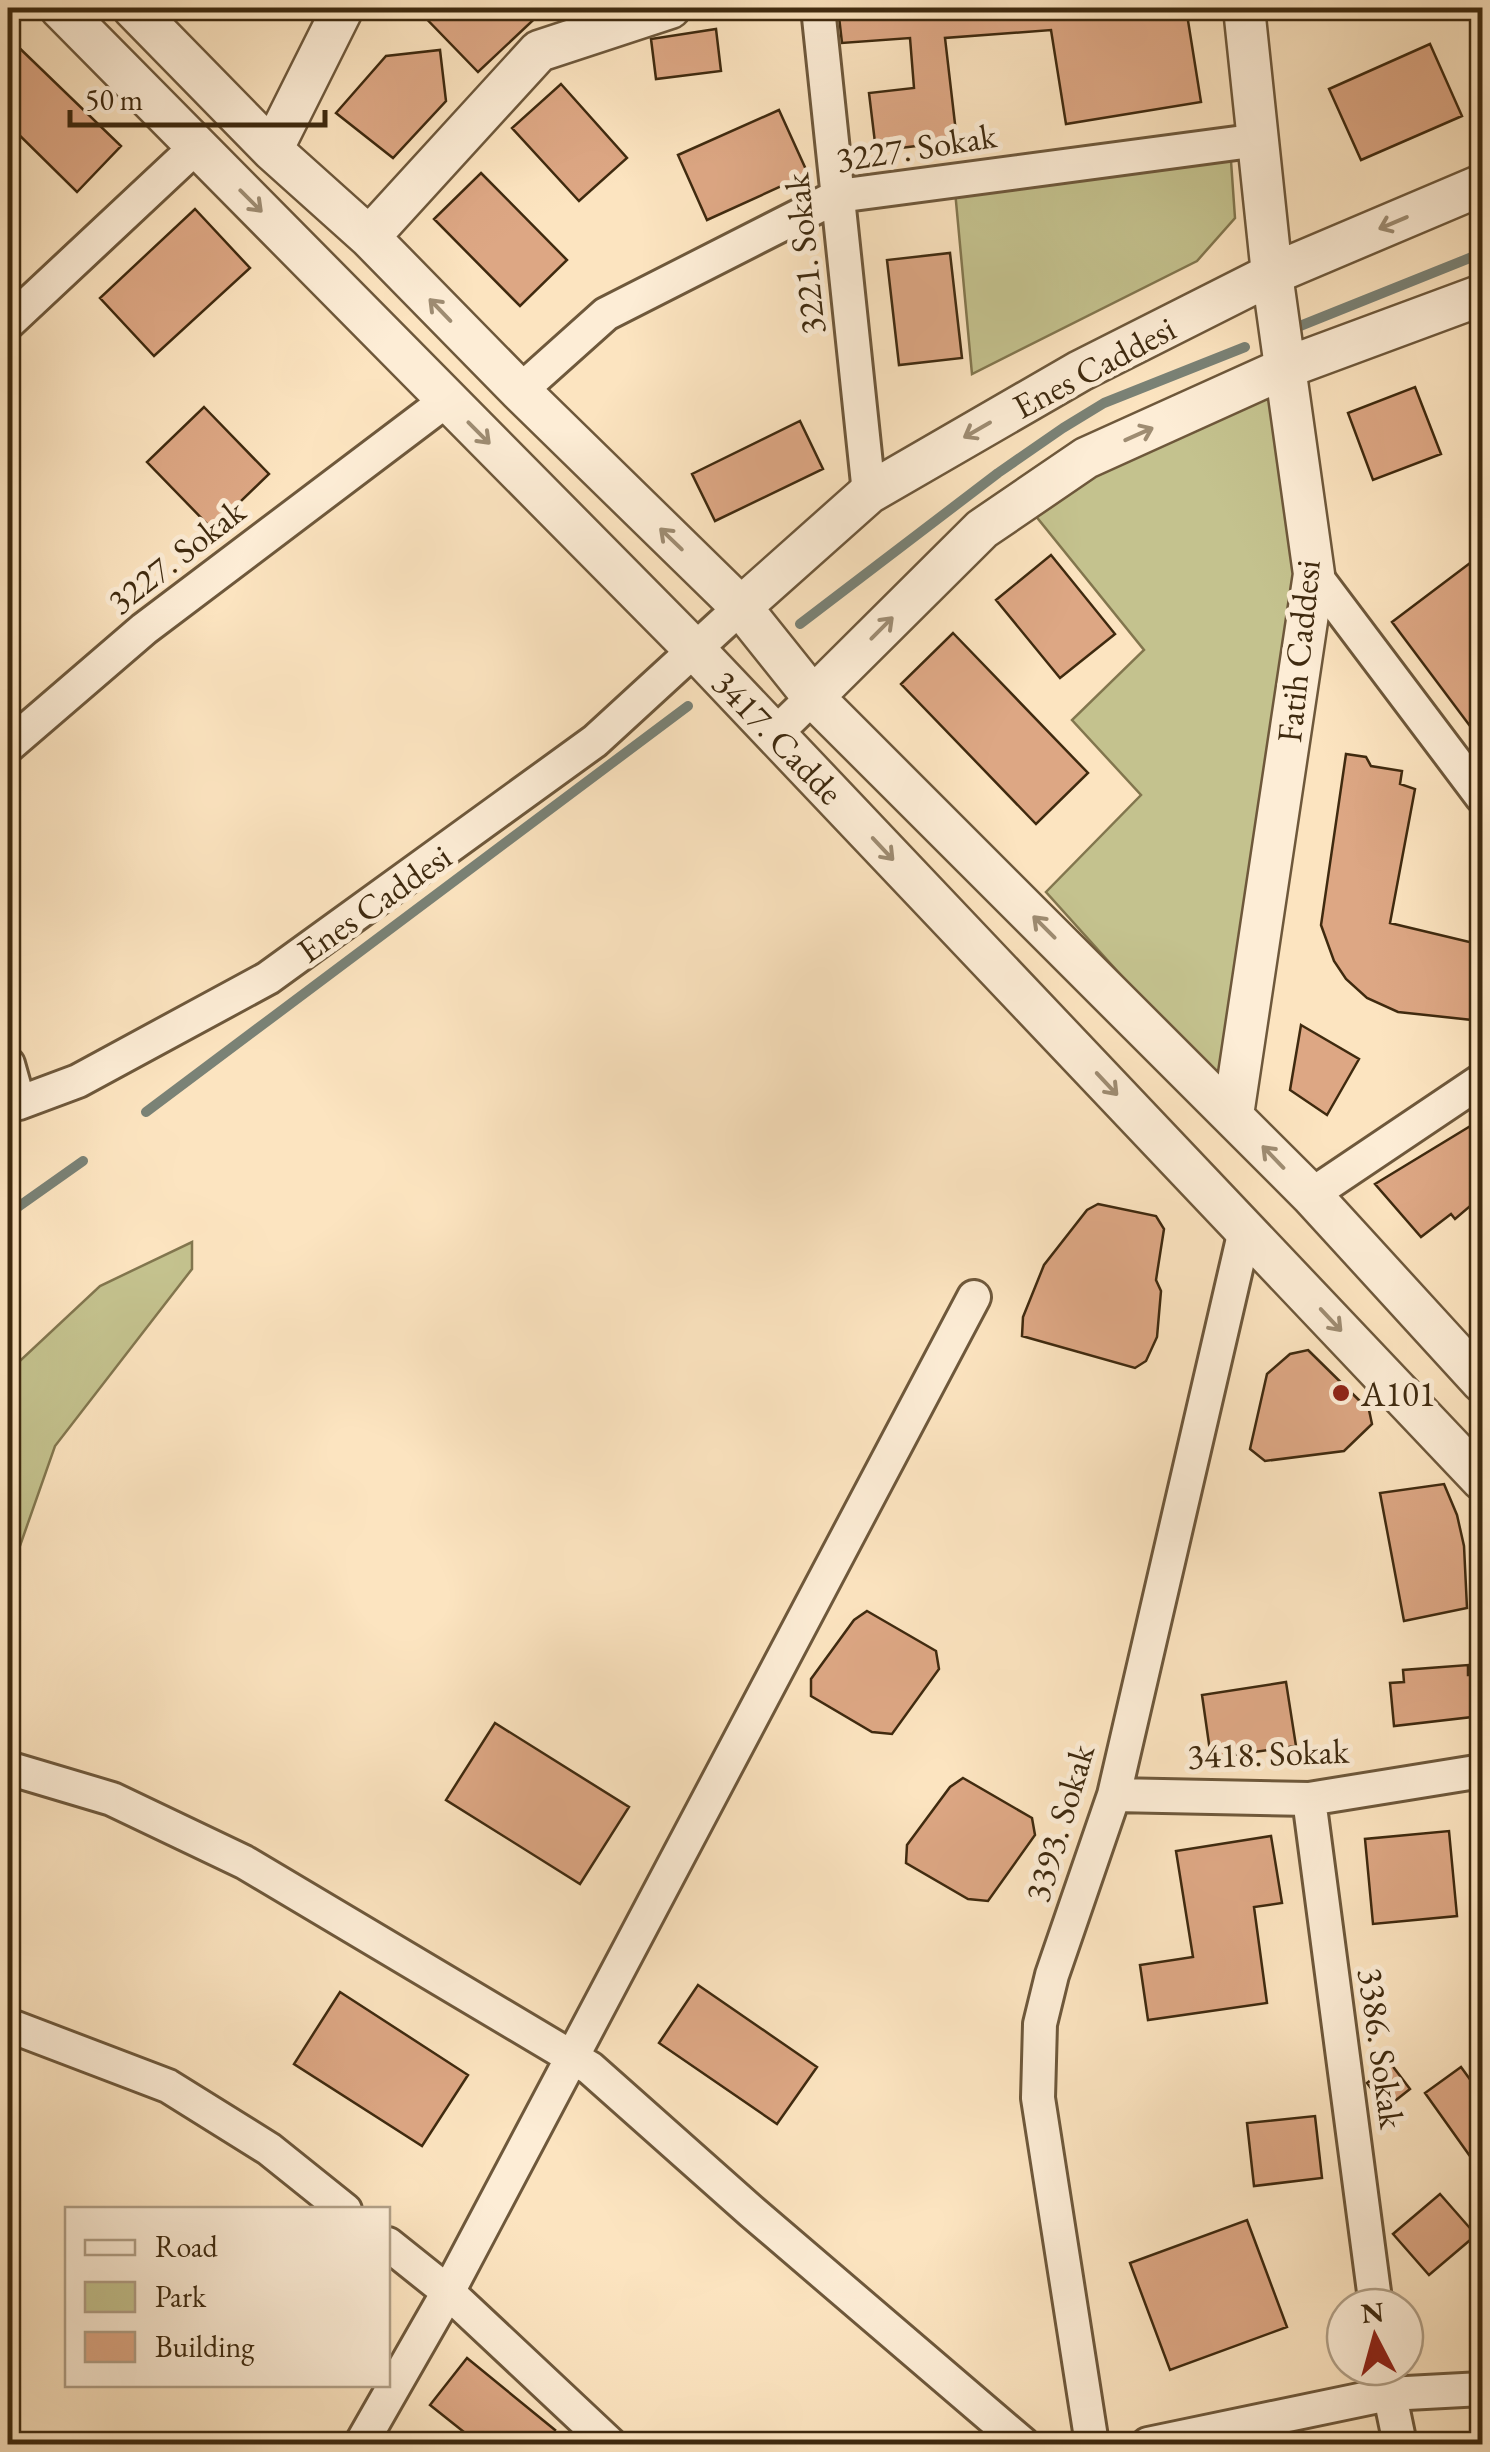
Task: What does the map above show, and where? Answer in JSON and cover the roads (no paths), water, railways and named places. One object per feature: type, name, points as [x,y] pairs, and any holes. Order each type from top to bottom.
[{"type":"street","name":"3417. Cadde","points":[[60,8],[696,651],[1482,1480]]},
{"type":"street","name":"3417. Cadde","points":[[133,8],[272,150],[369,237],[741,607],[813,697],[1232,1115],[1482,1382]]},
{"type":"street","points":[[272,150],[343,8]]},
{"type":"street","points":[[369,237],[539,50],[670,8]]},
{"type":"street","name":"3221. Sokak","points":[[818,8],[869,493]]},
{"type":"street","name":"Fatih Caddesi","points":[[1232,1115],[1314,574],[1272,274],[1244,8]]},
{"type":"street","name":"3227. Sokak","points":[[520,391],[606,314],[838,196],[1259,140]]},
{"type":"street","points":[[8,323],[197,146]]},
{"type":"street","name":"Enes Caddesi","points":[[8,1064],[19,1103],[78,1081],[268,978],[595,740],[869,493],[1080,371],[1272,274],[1482,185]]},
{"type":"street","points":[[775,734],[982,529],[1086,458],[1285,368],[1482,295]]},
{"type":"street","name":"3227. Sokak","points":[[8,746],[144,629],[446,400]]},
{"type":"street","points":[[1314,574],[1482,797]]},
{"type":"street","points":[[1310,1195],[1482,1080]]},
{"type":"street","name":"3393. Sokak","points":[[1092,2444],[1038,2098],[1040,2024],[1052,1976],[1114,1795],[1245,1230]]},
{"type":"street","points":[[361,2444],[448,2292],[974,1297]]},
{"type":"street","points":[[8,1768],[112,1798],[244,1862],[590,2068],[1024,2444]]},
{"type":"street","name":"3418. Sokak","points":[[1114,1795],[1309,1798],[1482,1771]]},
{"type":"street","name":"3386. Sokak","points":[[1309,1798],[1373,2287]]},
{"type":"street","points":[[8,2025],[168,2086],[269,2150],[341,2207]]},
{"type":"street","points":[[390,2246],[448,2292],[610,2444]]},
{"type":"street","points":[[1425,2384],[1482,2388]]},
{"type":"street","points":[[1148,2444],[1363,2387]]},
{"type":"street","points":[[1387,2387],[1400,2444]]},
{"type":"waterway","points":[[1300,326],[1482,253]]},
{"type":"waterway","points":[[800,624],[1063,428],[1104,403],[1245,347]]},
{"type":"waterway","points":[[146,1112],[688,706]]},
{"type":"waterway","points":[[8,1214],[83,1161]]},
{"type":"place","name":"A101","points":[[1341,1393]]}]
